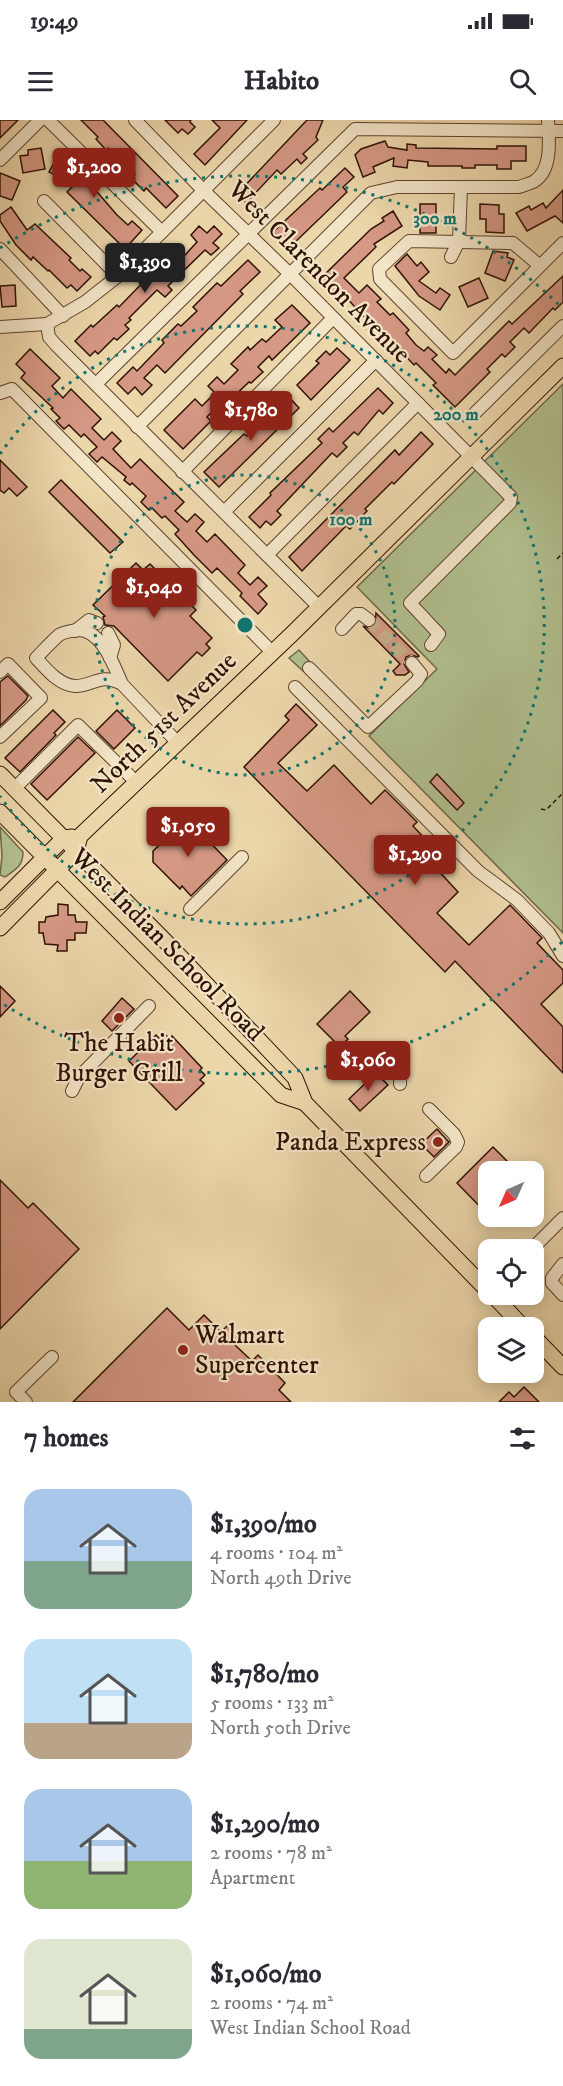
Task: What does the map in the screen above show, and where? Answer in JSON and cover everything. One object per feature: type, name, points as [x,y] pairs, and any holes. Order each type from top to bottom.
[{"type":"main road","name":"North 51st Avenue","points":[[0,928],[58,870],[78,844],[136,782],[319,607],[563,366]]},
{"type":"main road","name":"West Indian School Road","points":[[0,774],[64,838],[78,844],[170,946],[295,1078],[305,1103],[478,1280]]},
{"type":"main road","name":"West Indian School Road","points":[[0,812],[281,1095],[305,1103]]},
{"type":"main road","points":[[0,902],[64,838]]},
{"type":"main road","name":"West Indian School Road","points":[[502,1305],[514,1317]]},
{"type":"main road","points":[[544,1347],[563,1367]]},
{"type":"street","points":[[0,160],[40,120]]},
{"type":"street","points":[[48,120],[162,232]]},
{"type":"street","name":"West Clarendon Avenue","points":[[135,120],[511,497],[511,501],[410,603],[438,634],[430,645]]},
{"type":"street","points":[[0,327],[46,324],[85,302],[117,276],[274,120]]},
{"type":"street","points":[[96,384],[249,233],[355,124],[549,125],[563,131]]},
{"type":"street","points":[[137,427],[371,192],[397,187],[519,187],[534,182],[545,171],[549,125]]},
{"type":"street","points":[[451,257],[459,241],[461,187]]},
{"type":"street","points":[[44,201],[117,276]]},
{"type":"street","points":[[540,266],[513,243],[408,241],[379,269],[380,279],[453,353],[540,266],[563,243]]},
{"type":"street","points":[[0,249],[63,316]]},
{"type":"street","points":[[182,471],[333,318]]},
{"type":"street","points":[[46,324],[49,337],[56,345],[319,607]]},
{"type":"street","points":[[475,413],[563,326]]},
{"type":"street","points":[[224,512],[376,360]]},
{"type":"street","points":[[0,393],[12,389],[272,652]]},
{"type":"street","points":[[267,555],[418,403]]},
{"type":"street","points":[[342,629],[356,614],[361,614],[369,620]]},
{"type":"street","points":[[75,631],[89,620],[98,623]]},
{"type":"street","points":[[122,684],[104,679],[73,686],[60,681],[36,658],[61,634],[82,630],[91,633],[110,658],[122,684],[177,742]]},
{"type":"street","points":[[108,633],[114,645],[110,658]]},
{"type":"street","points":[[309,668],[368,727],[417,681],[421,674],[412,663]]},
{"type":"street","points":[[0,672],[8,664],[41,698],[0,737]]},
{"type":"street","points":[[295,687],[478,871],[517,900],[549,933],[563,956]]},
{"type":"street","points":[[15,788],[78,725],[136,782]]},
{"type":"street","points":[[190,909],[242,857]]},
{"type":"street","points":[[72,1091],[79,1077],[149,1006]]},
{"type":"street","points":[[376,1062],[390,1063],[399,1074],[400,1084]]},
{"type":"street","points":[[426,1176],[456,1147],[458,1142],[454,1134],[429,1109]]},
{"type":"street","points":[[542,1239],[563,1218]]},
{"type":"street","points":[[563,1264],[552,1278],[552,1284],[563,1296]]},
{"type":"street","points":[[27,1402],[16,1392],[51,1357]]},
{"type":"path","points":[[557,559],[563,553]]},
{"type":"path","points":[[541,809],[546,810],[563,793]]},
{"type":"green space","points":[[563,384],[563,933],[369,736],[437,669],[357,587]]},
{"type":"green space","points":[[299,650],[311,663],[303,671],[289,658]]},
{"type":"green space","points":[[0,827],[23,852],[20,864],[5,877],[0,875],[2,856]]},
{"type":"building","points":[[0,120],[18,120],[0,138]]},
{"type":"building","points":[[81,120],[103,120],[178,196],[166,208],[146,188],[144,191],[131,178],[135,174],[108,148],[106,150],[96,139],[98,137]]},
{"type":"building","points":[[165,120],[191,120],[190,122],[195,127],[188,134],[182,129],[178,133]]},
{"type":"building","points":[[212,120],[247,120],[205,165],[194,154],[220,128]]},
{"type":"building","points":[[307,120],[323,120],[316,137],[318,140],[303,154],[307,158],[301,164],[297,159],[281,174],[277,170],[246,203],[237,194]]},
{"type":"building","points":[[385,141],[388,147],[407,150],[407,144],[416,145],[416,148],[497,149],[497,146],[526,146],[526,161],[511,161],[511,169],[497,169],[497,165],[475,165],[475,168],[462,168],[462,166],[428,166],[428,162],[408,160],[407,168],[393,166],[394,158],[373,167],[375,172],[363,177],[355,155],[361,149]]},
{"type":"building","points":[[41,148],[45,169],[23,173],[20,156],[28,155],[28,150]]},
{"type":"building","points":[[61,150],[74,157],[98,180],[92,186],[117,215],[128,225],[132,221],[142,230],[125,249],[67,192],[77,182],[61,173],[59,177],[49,172]]},
{"type":"building","points":[[345,168],[354,177],[343,187],[347,192],[289,248],[273,232]]},
{"type":"building","points":[[0,173],[20,181],[12,200],[0,196]]},
{"type":"building","points":[[563,190],[563,223],[555,216],[527,231],[516,213],[529,206],[531,210],[543,203],[546,208]]},
{"type":"building","points":[[420,204],[436,204],[436,233],[420,233]]},
{"type":"building","points":[[480,204],[499,205],[499,214],[504,214],[504,233],[486,232],[486,219],[480,219]]},
{"type":"building","points":[[11,207],[27,230],[35,224],[71,258],[69,260],[80,271],[82,269],[91,277],[77,291],[71,285],[67,288],[49,270],[33,257],[31,260],[16,245],[0,221],[0,215]]},
{"type":"building","points":[[393,211],[402,226],[374,244],[376,247],[344,278],[359,293],[367,285],[381,299],[377,302],[390,315],[393,313],[409,330],[406,333],[416,345],[424,351],[428,347],[437,355],[432,359],[446,373],[449,369],[455,375],[509,321],[512,324],[563,276],[563,302],[555,310],[553,308],[529,333],[524,328],[510,342],[515,347],[505,357],[502,354],[487,369],[490,372],[455,407],[433,385],[436,383],[416,363],[414,365],[387,337],[385,339],[340,291],[336,295],[320,279],[371,229],[384,221],[382,218]]},
{"type":"building","points":[[199,226],[207,233],[214,226],[222,234],[213,243],[219,248],[211,255],[205,250],[168,286],[172,290],[165,297],[157,290],[129,318],[131,320],[125,325],[129,329],[117,340],[114,338],[98,354],[95,351],[90,356],[75,341],[91,325],[93,327],[117,305],[119,307],[155,270],[162,277],[175,263],[169,257],[178,248],[185,255],[197,242],[191,235]]},
{"type":"building","points":[[493,251],[508,253],[507,257],[514,260],[505,281],[485,273]]},
{"type":"building","points":[[407,254],[417,266],[421,262],[429,272],[419,281],[436,293],[440,288],[450,295],[440,310],[419,296],[395,266]]},
{"type":"building","points":[[248,260],[260,272],[240,291],[243,294],[165,373],[157,365],[144,378],[152,385],[142,395],[135,387],[128,394],[117,383],[133,367],[137,371],[164,343],[162,340],[178,324],[181,326],[197,311],[193,307],[217,283],[221,286]]},
{"type":"building","points":[[479,278],[488,298],[468,307],[459,287]]},
{"type":"building","points":[[15,285],[16,306],[2,307],[0,286]]},
{"type":"building","points":[[292,305],[310,323],[272,360],[269,356],[258,367],[263,372],[251,383],[249,382],[226,404],[223,401],[207,417],[211,421],[183,449],[164,430],[195,399],[202,406],[215,393],[208,386],[217,377],[224,384],[238,370],[231,364],[248,347],[250,350],[262,339],[266,342],[282,327],[275,320]]},
{"type":"building","points":[[337,348],[350,360],[311,400],[297,385],[319,363],[316,361],[326,351],[330,355]]},
{"type":"building","points":[[30,349],[60,378],[52,386],[63,398],[71,389],[101,419],[92,428],[104,440],[112,432],[121,441],[113,449],[131,468],[140,459],[184,502],[175,511],[187,522],[195,514],[204,522],[196,531],[207,542],[215,534],[245,565],[238,573],[250,585],[258,577],[267,586],[258,594],[267,604],[258,614],[240,596],[242,593],[217,568],[212,573],[194,555],[175,534],[179,530],[165,516],[162,518],[152,508],[149,510],[141,502],[146,496],[132,483],[130,485],[124,480],[126,477],[102,457],[97,462],[89,454],[97,447],[84,434],[81,437],[69,425],[64,429],[56,421],[60,418],[51,409],[53,408],[21,378],[25,373],[16,364]]},
{"type":"building","points":[[378,388],[393,403],[383,414],[379,410],[358,435],[354,432],[343,443],[347,447],[337,457],[332,453],[277,511],[281,515],[271,525],[266,521],[260,528],[249,517],[271,495],[270,493],[322,443],[318,439],[329,428],[333,432]]},
{"type":"building","points":[[286,394],[299,408],[219,487],[204,472],[244,434],[247,436]]},
{"type":"building","points":[[421,432],[433,444],[394,484],[392,482],[365,509],[367,511],[350,529],[346,526],[302,571],[289,557],[395,450],[399,455]]},
{"type":"building","points":[[0,460],[27,487],[17,496],[9,488],[4,493],[0,490]]},
{"type":"building","points":[[61,480],[123,542],[110,553],[49,492]]},
{"type":"building","points":[[136,563],[143,570],[150,564],[196,610],[190,616],[212,638],[206,644],[210,648],[202,656],[197,652],[168,681],[114,626],[105,625],[103,617],[105,616],[93,605]]},
{"type":"building","points":[[376,613],[419,656],[406,657],[404,664],[409,672],[405,675],[396,675],[393,671],[400,664],[363,626],[369,628],[375,625]]},
{"type":"building","points":[[8,676],[28,696],[0,726],[0,682]]},
{"type":"building","points":[[296,704],[317,725],[278,763],[307,791],[334,765],[371,804],[385,790],[417,822],[413,826],[444,859],[435,867],[458,892],[437,913],[469,945],[510,905],[542,938],[537,943],[563,970],[563,983],[541,1004],[563,1027],[563,1073],[455,961],[445,972],[244,767],[289,720],[285,716]]},
{"type":"building","points":[[53,710],[65,722],[54,733],[56,735],[20,772],[5,758]]},
{"type":"building","points":[[117,710],[135,728],[114,749],[96,731]]},
{"type":"building","points":[[78,737],[95,753],[47,800],[31,784]]},
{"type":"building","points":[[437,774],[464,803],[457,810],[430,782]]},
{"type":"building","points":[[189,821],[227,860],[191,896],[182,886],[180,889],[153,862],[153,851],[174,831],[177,833]]},
{"type":"building","points":[[58,904],[68,905],[68,915],[75,915],[76,922],[87,922],[86,933],[75,933],[75,940],[67,940],[67,951],[57,951],[58,945],[45,944],[43,933],[39,933],[39,922],[45,922],[46,917],[58,915]]},
{"type":"building","points":[[0,986],[15,1001],[0,1017]]},
{"type":"building","points":[[350,991],[370,1012],[345,1036],[348,1039],[340,1047],[317,1024]]},
{"type":"building","name":"The Habit Burger Grill","points":[[122,998],[134,1009],[112,1031],[102,1021]]},
{"type":"building","points":[[164,1033],[170,1039],[172,1036],[202,1068],[200,1070],[205,1075],[200,1080],[204,1083],[176,1110],[129,1061],[156,1035],[159,1038]]},
{"type":"building","points":[[376,1073],[388,1085],[360,1111],[349,1099]]},
{"type":"building","name":"Panda Express","points":[[437,1129],[449,1142],[434,1157],[421,1144]]},
{"type":"building","points":[[493,1147],[507,1161],[479,1161]]},
{"type":"building","points":[[478,1162],[478,1205],[457,1183]]},
{"type":"building","points":[[0,1180],[28,1208],[33,1203],[79,1249],[0,1329]]},
{"type":"building","name":"Walmart Supercenter","points":[[167,1308],[189,1330],[204,1315],[221,1332],[228,1325],[241,1339],[235,1345],[252,1361],[258,1355],[285,1383],[279,1390],[291,1402],[73,1402]]},
{"type":"building","points":[[524,1387],[539,1402],[499,1402],[509,1392],[514,1397]]},
{"type":"tunnel","points":[[369,620],[412,663]]},
{"type":"place","name":"The Habit Burger Grill","points":[[119,1018]]},
{"type":"place","name":"Panda Express","points":[[438,1142]]},
{"type":"place","name":"Walmart Supercenter","points":[[183,1350]]}]
